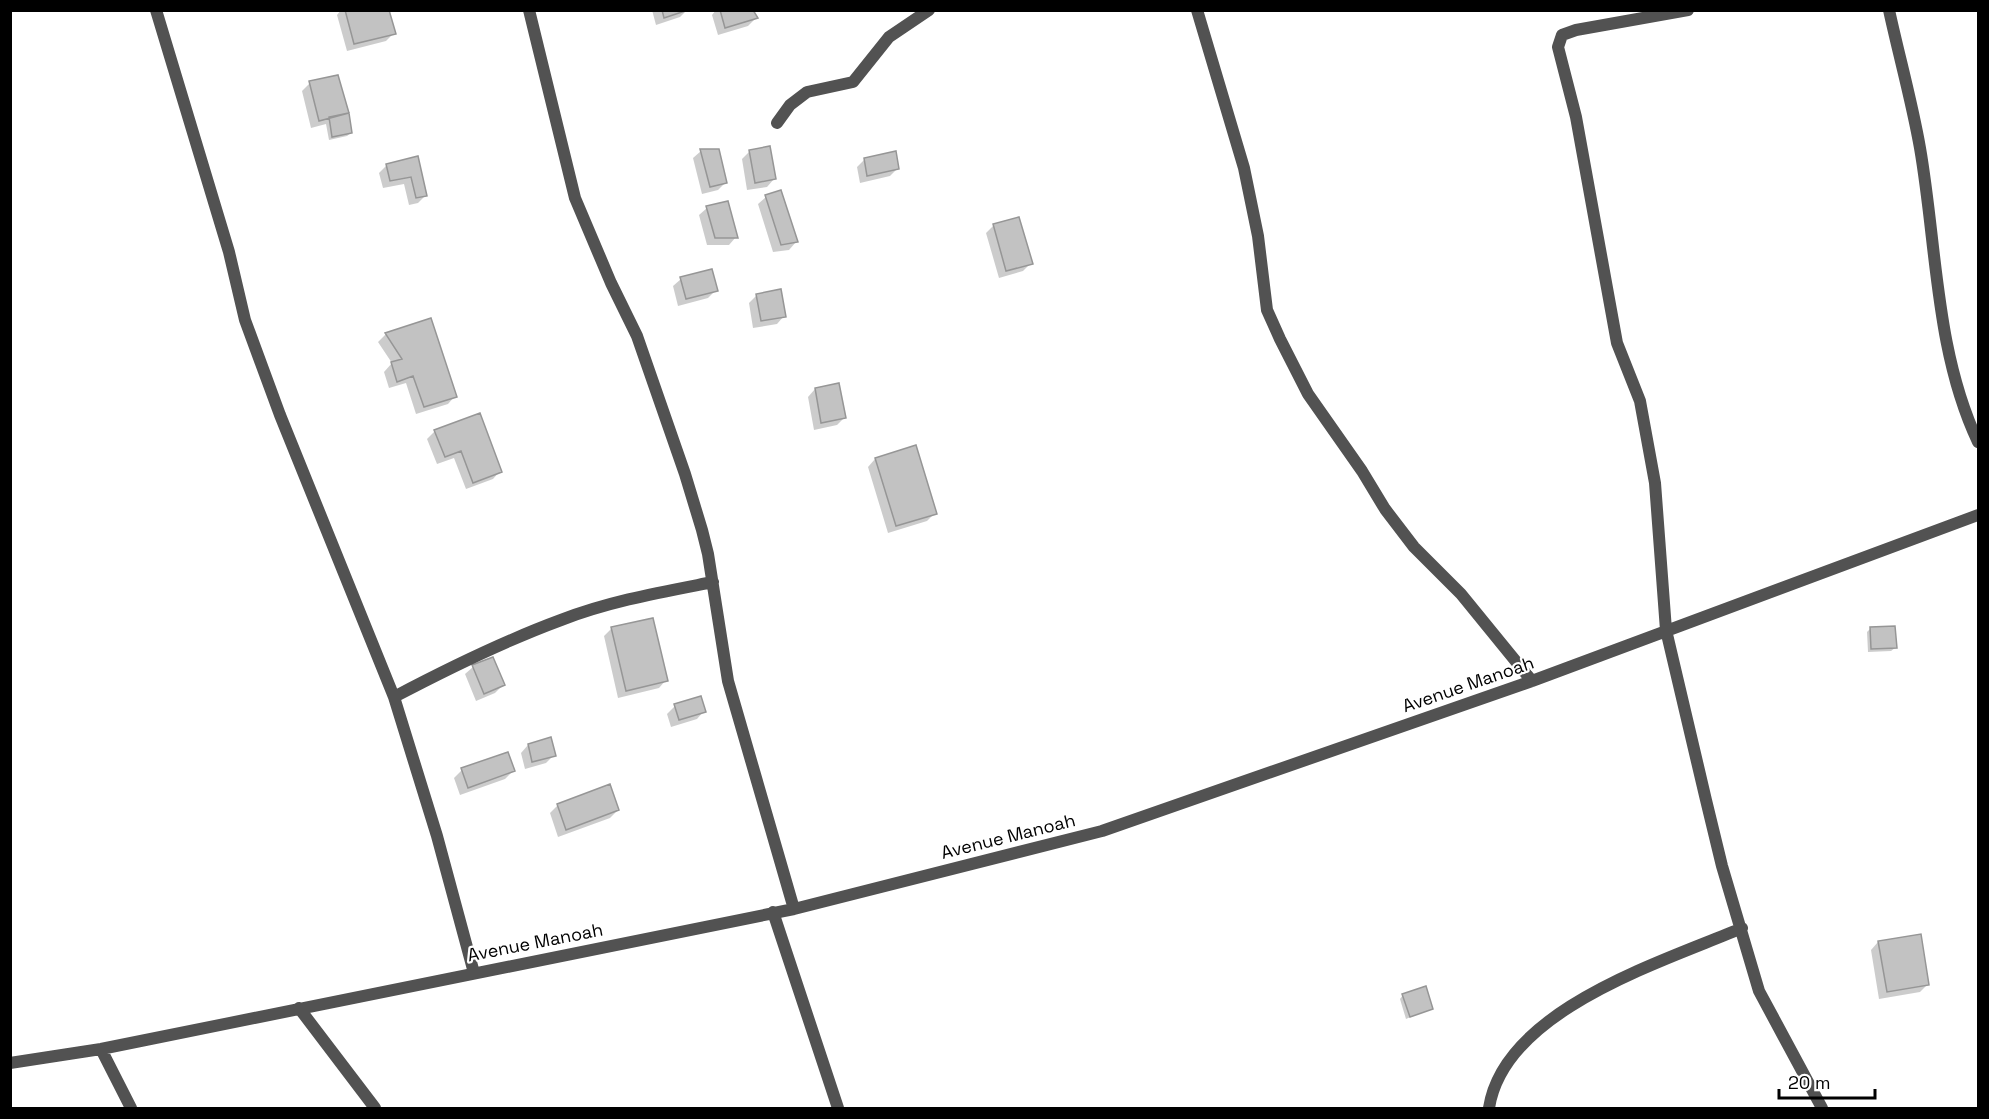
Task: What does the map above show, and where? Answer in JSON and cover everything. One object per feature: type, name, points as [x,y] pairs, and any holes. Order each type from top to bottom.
[{"type":"street","points":[[156,10],[226,242],[245,320],[280,416],[394,696],[437,836],[474,973]]},
{"type":"street","points":[[529,10],[575,198],[644,356],[689,485],[708,554],[728,681],[794,909]]},
{"type":"street","points":[[777,123],[790,105],[807,92],[853,82],[889,38],[929,10]]},
{"type":"street","points":[[1197,10],[1244,168],[1258,236],[1267,310],[1280,339],[1308,394],[1362,471],[1384,509],[1414,547],[1461,594],[1532,681]]},
{"type":"street","points":[[1688,10],[1576,30],[1562,35],[1558,47],[1576,117],[1617,344],[1640,401],[1655,483],[1666,630],[1722,866],[1759,991],[1822,1108]]},
{"type":"street","points":[[1889,10],[1920,148],[1946,336],[1968,420],[1978,442]]},
{"type":"street","name":"Avenue Manoah","points":[[10,1063],[101,1048],[794,909],[1102,831],[1532,681],[1978,515]]},
{"type":"street","points":[[394,696],[463,661],[563,619],[642,596],[713,582]]},
{"type":"street","points":[[773,912],[838,1108]]},
{"type":"street","points":[[1489,1108],[1492,1090],[1512,1058],[1553,1017],[1591,992],[1742,928]]},
{"type":"street","points":[[299,1008],[375,1108]]},
{"type":"street","points":[[101,1048],[131,1108]]},
{"type":"building","points":[[345,10],[389,10],[396,34],[354,44]]},
{"type":"building","points":[[662,10],[688,10],[664,18]]},
{"type":"building","points":[[720,10],[753,10],[758,18],[725,28]]},
{"type":"building","points":[[338,75],[349,113],[319,121],[309,81]]},
{"type":"building","points":[[349,113],[352,133],[332,137],[329,117]]},
{"type":"building","points":[[770,146],[776,179],[755,183],[749,150]]},
{"type":"building","points":[[700,149],[719,149],[727,183],[710,187]]},
{"type":"building","points":[[896,151],[899,169],[867,176],[864,158]]},
{"type":"building","points":[[418,156],[427,196],[416,198],[411,177],[390,181],[386,164]]},
{"type":"building","points":[[781,190],[798,242],[781,245],[765,195]]},
{"type":"building","points":[[728,201],[738,238],[715,238],[706,206]]},
{"type":"building","points":[[1019,217],[1033,264],[1006,271],[993,224]]},
{"type":"building","points":[[712,269],[718,291],[686,299],[680,277]]},
{"type":"building","points":[[781,289],[786,317],[761,321],[756,294]]},
{"type":"building","points":[[431,318],[457,397],[424,407],[413,376],[397,382],[391,362],[402,359],[385,333]]},
{"type":"building","points":[[839,383],[846,418],[821,423],[815,388]]},
{"type":"building","points":[[480,413],[502,472],[473,483],[461,451],[445,457],[434,430]]},
{"type":"building","points":[[916,445],[937,514],[896,526],[875,458]]},
{"type":"building","points":[[653,618],[668,681],[626,691],[611,627]]},
{"type":"building","points":[[1895,626],[1897,648],[1871,649],[1870,627]]},
{"type":"building","points":[[493,657],[505,685],[484,694],[472,665]]},
{"type":"building","points":[[701,696],[706,712],[679,720],[674,704]]},
{"type":"building","points":[[551,737],[556,756],[532,762],[528,744]]},
{"type":"building","points":[[508,752],[515,771],[468,788],[461,768]]},
{"type":"building","points":[[610,784],[619,810],[566,830],[557,804]]},
{"type":"building","points":[[1921,934],[1929,985],[1887,992],[1878,941]]},
{"type":"building","points":[[1426,986],[1433,1009],[1410,1017],[1402,994]]}]
